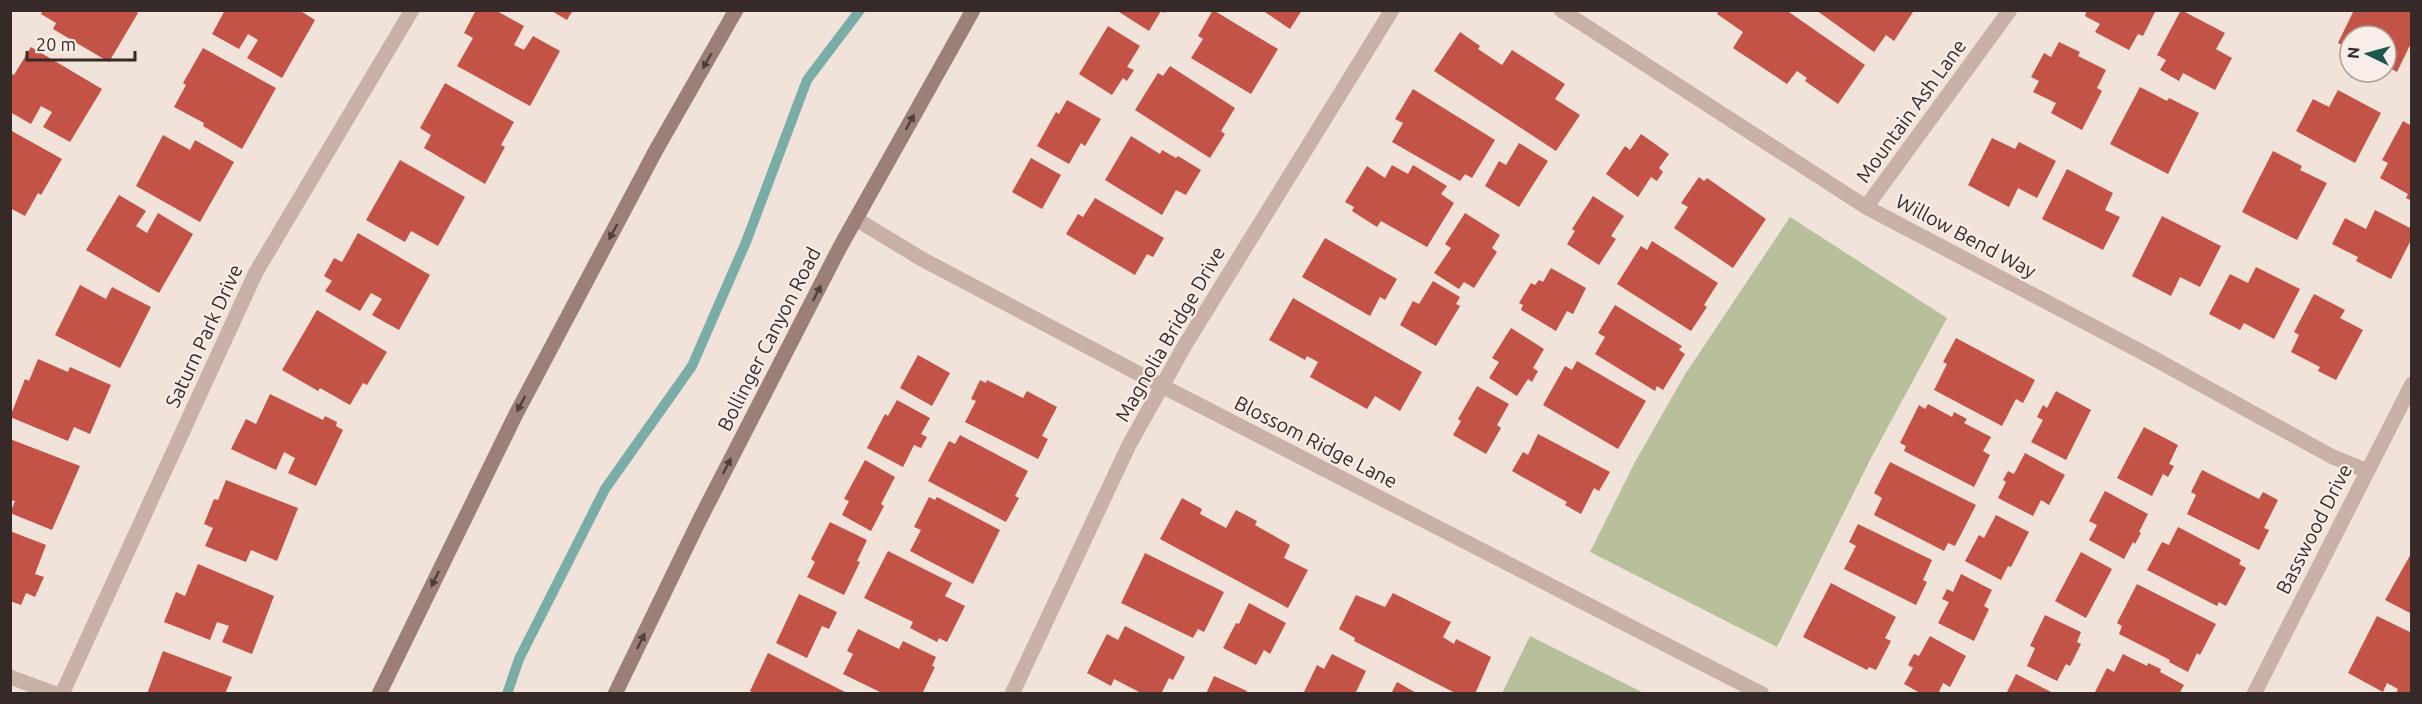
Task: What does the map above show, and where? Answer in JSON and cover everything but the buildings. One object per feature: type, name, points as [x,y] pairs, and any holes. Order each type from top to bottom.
[{"type":"main road","points":[[379,693],[516,414],[656,150],[736,10]]},
{"type":"main road","name":"Bollinger Canyon Road","points":[[615,693],[700,519],[856,219],[973,10]]},
{"type":"street","name":"Saturn Park Drive","points":[[62,693],[256,272],[412,10]]},
{"type":"street","name":"Magnolia Bridge Drive","points":[[1012,693],[1129,445],[1164,387],[1185,345],[1392,10]]},
{"type":"street","name":"Willow Bend Way","points":[[1562,10],[1866,207],[2153,358],[2331,456],[2367,471]]},
{"type":"street","name":"Mountain Ash Lane","points":[[1866,207],[2010,10]]},
{"type":"street","name":"Blossom Ridge Lane","points":[[856,219],[920,258],[1164,387],[1762,693]]},
{"type":"street","name":"Basswood Drive","points":[[2254,693],[2412,384]]},
{"type":"street","points":[[10,677],[56,693]]},
{"type":"green space","points":[[1790,217],[1947,318],[1871,458],[1777,647],[1590,552],[1635,462],[1684,376]]},
{"type":"green space","points":[[1530,636],[1644,693],[1502,693]]},
{"type":"waterway","points":[[507,694],[519,659],[605,489],[692,366],[746,242],[807,80],[860,10]]}]
